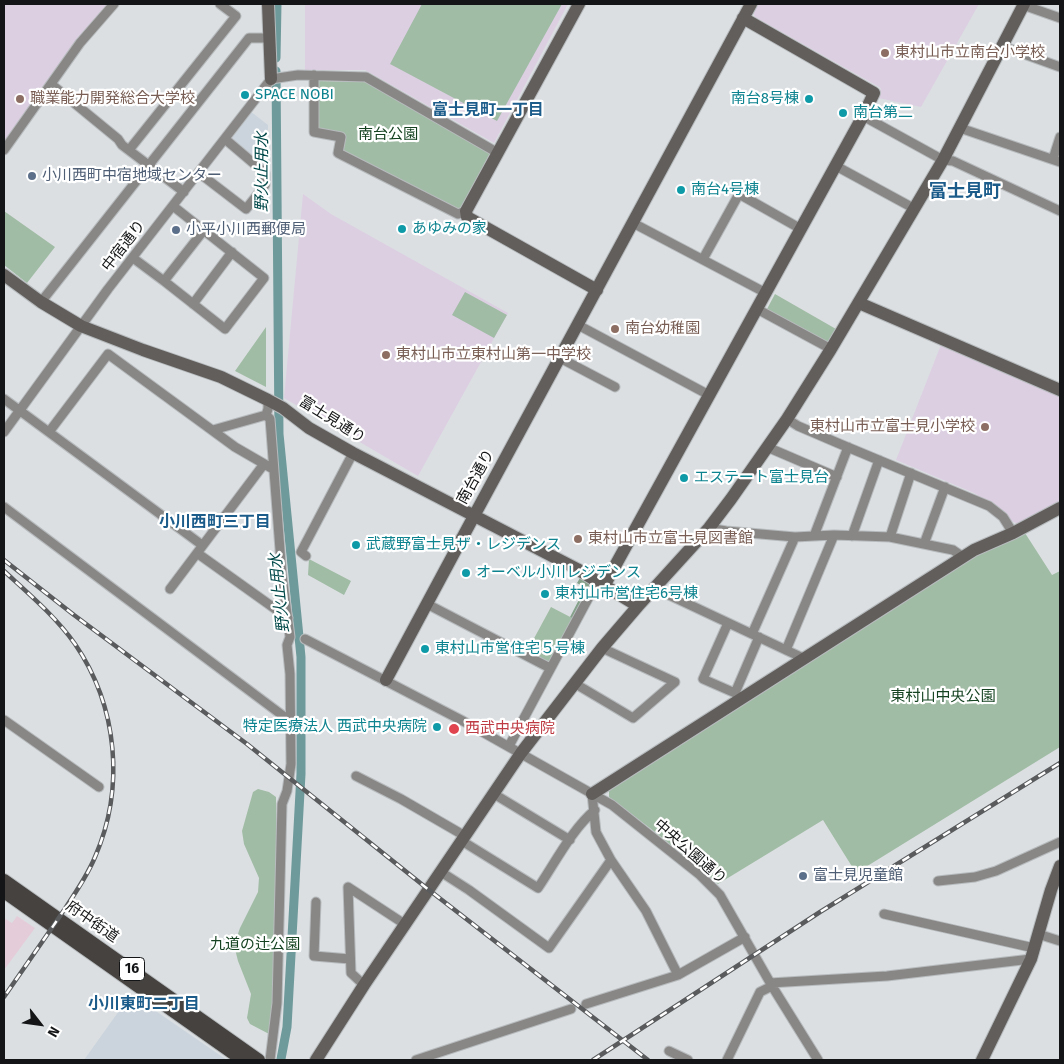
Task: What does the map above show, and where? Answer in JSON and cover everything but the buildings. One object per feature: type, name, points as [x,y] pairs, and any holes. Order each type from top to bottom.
[{"type":"main road","name":"府中街道","points":[[4,880],[259,1060]]},
{"type":"main road","name":"府中街道","points":[[4,892],[242,1060]]},
{"type":"street","points":[[4,150],[80,43],[114,4]]},
{"type":"street","points":[[129,150],[236,16],[220,4]]},
{"type":"street","points":[[268,4],[268,38],[275,78],[314,75],[366,77],[498,153]]},
{"type":"street","points":[[314,75],[314,132],[341,138],[338,153],[458,214],[466,212],[579,4]]},
{"type":"street","name":"南台通り","points":[[386,680],[751,4]]},
{"type":"street","points":[[316,1060],[364,985],[521,753],[602,648],[709,528],[787,419],[859,303],[943,160],[1023,5],[1060,18]]},
{"type":"street","points":[[509,746],[550,668],[709,395],[836,166],[874,93],[743,18]]},
{"type":"street","points":[[41,302],[249,38],[268,38]]},
{"type":"street","points":[[1002,46],[1060,67]]},
{"type":"street","name":"中宿通り","points":[[4,432],[81,326],[198,173],[275,78]]},
{"type":"street","points":[[51,84],[129,150],[184,192]]},
{"type":"street","points":[[863,116],[943,160],[953,160],[1060,211]]},
{"type":"street","points":[[960,128],[1056,161],[1060,137]]},
{"type":"street","points":[[198,173],[246,209],[256,197],[265,185],[265,173],[225,139]]},
{"type":"street","points":[[836,166],[915,208]]},
{"type":"street","points":[[703,259],[739,194],[801,229]]},
{"type":"street","points":[[133,258],[225,329],[264,278],[174,206]]},
{"type":"street","points":[[466,212],[468,217],[597,290]]},
{"type":"street","points":[[634,222],[766,293]]},
{"type":"street","points":[[164,281],[204,230]]},
{"type":"street","points":[[193,304],[232,252]]},
{"type":"street","name":"富士見通り","points":[[4,276],[41,302],[81,326],[221,377],[275,403],[309,428],[352,453],[577,569],[638,606]]},
{"type":"street","points":[[859,303],[1060,390]]},
{"type":"street","points":[[757,309],[831,349]]},
{"type":"street","points":[[578,325],[709,395]]},
{"type":"street","points":[[50,432],[108,354],[235,447],[274,469]]},
{"type":"street","points":[[560,358],[615,387]]},
{"type":"street","points":[[4,398],[288,618]]},
{"type":"street","points":[[266,415],[268,409],[275,403]]},
{"type":"street","points":[[213,430],[266,415]]},
{"type":"street","points":[[266,415],[270,419],[282,576],[290,637],[287,645],[290,674],[291,764],[287,791],[282,804],[277,1002],[270,1060]]},
{"type":"street","points":[[787,419],[798,426],[848,448],[989,506],[1004,517],[1013,533]]},
{"type":"street","points":[[767,447],[837,477]]},
{"type":"street","points":[[814,536],[848,448]]},
{"type":"street","points":[[306,556],[301,552],[352,453]]},
{"type":"street","points":[[852,536],[878,460]]},
{"type":"street","points":[[170,589],[264,464]]},
{"type":"street","points":[[890,537],[911,473]]},
{"type":"street","points":[[924,544],[945,488]]},
{"type":"street","points":[[4,507],[290,721]]},
{"type":"street","points":[[678,975],[646,911],[611,860],[596,832],[592,794],[737,696],[803,658],[974,550],[1013,533],[1060,508]]},
{"type":"street","points":[[709,528],[795,537],[834,535],[890,537],[953,550],[963,557]]},
{"type":"street","points":[[786,650],[834,535]]},
{"type":"street","points":[[737,696],[756,636],[795,537]]},
{"type":"street","points":[[654,588],[803,658]]},
{"type":"street","points":[[427,604],[550,668]]},
{"type":"street","points":[[728,622],[703,679],[737,696]]},
{"type":"street","name":"中央公園通り","points":[[305,639],[509,746],[612,805],[700,875],[720,895],[818,1060]]},
{"type":"street","points":[[574,683],[633,718],[674,682],[602,648]]},
{"type":"street","points":[[4,720],[99,787]]},
{"type":"street","points":[[356,776],[401,800],[538,888],[570,840],[587,817],[595,810]]},
{"type":"street","points":[[494,794],[570,840]]},
{"type":"street","points":[[938,881],[975,877],[996,871],[1060,842]]},
{"type":"street","points":[[441,872],[549,948],[611,860]]},
{"type":"street","points":[[982,1060],[1032,954],[1060,866]]},
{"type":"street","points":[[364,985],[351,973],[348,887],[406,925]]},
{"type":"street","points":[[316,902],[314,956],[350,958]]},
{"type":"street","points":[[884,914],[1032,954]]},
{"type":"street","points":[[1038,934],[1060,941]]},
{"type":"street","points":[[586,1004],[678,975],[745,937]]},
{"type":"street","points":[[727,1060],[760,992],[770,981],[887,976],[1032,954]]},
{"type":"street","points":[[416,1060],[571,1009]]},
{"type":"street","points":[[669,1051],[688,1060]]},
{"type":"shaded area","name":"職業能力開発総合大学校","points":[[4,4],[107,4],[81,36],[4,143]]},
{"type":"shaded area","points":[[305,4],[568,4],[494,143],[365,70],[305,70]]},
{"type":"shaded area","name":"東村山市立南台小学校","points":[[758,4],[979,4],[921,107],[878,98],[881,88],[755,17],[753,12]]},
{"type":"shaded area","points":[[250,111],[268,125],[267,169],[265,170],[229,138]]},
{"type":"shaded area","name":"東村山市立東村山第一中学校","points":[[303,194],[331,214],[508,313],[418,476],[284,398]]},
{"type":"shaded area","name":"東村山市立富士見小学校","points":[[942,342],[1060,394],[1060,503],[1020,524],[1013,522],[1003,512],[974,493],[896,460]]},
{"type":"shaded area","points":[[17,916],[35,928],[4,970],[4,918],[12,923]]},
{"type":"shaded area","points":[[131,994],[227,1060],[84,1060]]},
{"type":"green space","points":[[422,4],[562,4],[497,121],[390,64]]},
{"type":"green space","name":"南台公園","points":[[317,81],[368,82],[490,153],[462,207],[458,210],[342,152],[345,135],[318,130]]},
{"type":"green space","points":[[4,211],[55,247],[27,283],[4,265]]},
{"type":"green space","points":[[465,292],[507,315],[494,338],[452,315]]},
{"type":"green space","points":[[775,294],[836,329],[828,343],[767,309]]},
{"type":"green space","points":[[266,327],[266,387],[235,371]]},
{"type":"green space","name":"東村山中央公園","points":[[1025,533],[1052,575],[1060,571],[1060,747],[856,873],[823,820],[718,884],[609,797],[609,788],[981,550]]},
{"type":"green space","points":[[309,559],[351,581],[344,595],[308,575]]},
{"type":"green space","points":[[583,573],[596,580],[576,620],[570,617],[585,588],[577,583]]},
{"type":"green space","points":[[551,607],[576,620],[550,668],[525,655]]},
{"type":"green space","name":"九道の辻公園","points":[[258,789],[269,792],[276,797],[277,897],[271,1035],[250,1024],[247,1018],[251,994],[234,945],[240,928],[258,892],[259,878],[244,844],[242,831],[253,792]]},
{"type":"waterway","name":"野火止用水","points":[[276,58],[277,4]]},
{"type":"waterway","name":"野火止用水","points":[[276,71],[279,434],[301,657],[301,774],[287,1027],[281,1059]]},
{"type":"railway","points":[[4,560],[74,615],[247,744],[429,890],[648,1060]]},
{"type":"railway","points":[[4,571],[59,624],[75,644],[89,668],[100,694],[108,721],[112,748],[113,776],[111,803],[105,831],[95,857],[83,881],[4,997]]},
{"type":"railway","points":[[593,1060],[820,912],[1060,763]]},
{"type":"place","name":"東村山市立南台小学校","points":[[885,53]]},
{"type":"place","name":"SPACE NOBI","points":[[245,95]]},
{"type":"place","name":"職業能力開発総合大学校","points":[[20,99]]},
{"type":"place","name":"南台8号棟","points":[[809,99]]},
{"type":"place","name":"南台第二","points":[[843,113]]},
{"type":"place","name":"小川西町中宿地域センター","points":[[32,176]]},
{"type":"place","name":"南台4号棟","points":[[681,190]]},
{"type":"place","name":"あゆみの家","points":[[402,229]]},
{"type":"place","name":"小平小川西郵便局","points":[[176,230]]},
{"type":"place","name":"南台幼稚園","points":[[615,329]]},
{"type":"place","name":"東村山市立東村山第一中学校","points":[[386,355]]},
{"type":"place","name":"東村山市立富士見小学校","points":[[985,427]]},
{"type":"place","name":"エステート富士見台","points":[[684,478]]},
{"type":"place","name":"東村山市立富士見図書館","points":[[578,539]]},
{"type":"place","name":"武蔵野富士見ザ・レジデンス","points":[[356,545]]},
{"type":"place","name":"オーベル小川レジデンス","points":[[466,573]]},
{"type":"place","name":"東村山市営住宅6号棟","points":[[545,594]]},
{"type":"place","name":"東村山市営住宅５号棟","points":[[425,649]]},
{"type":"place","name":"特定医療法人 西武中央病院","points":[[437,727]]},
{"type":"place","name":"西武中央病院","points":[[454,729]]},
{"type":"place","name":"富士見児童館","points":[[803,876]]},
{"type":"district","name":"富士見町一丁目","points":[[488,111]]},
{"type":"district","name":"富士見町","points":[[965,192]]},
{"type":"district","name":"小川西町三丁目","points":[[215,523]]},
{"type":"district","name":"小川東町二丁目","points":[[144,1005]]}]
